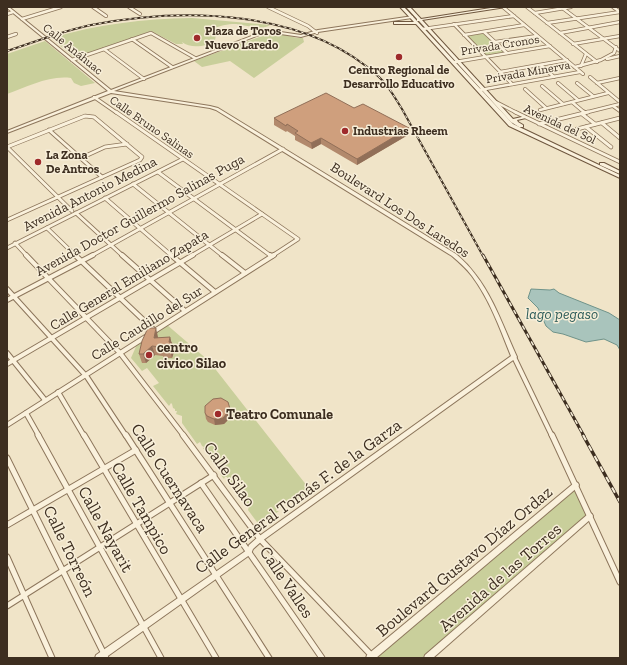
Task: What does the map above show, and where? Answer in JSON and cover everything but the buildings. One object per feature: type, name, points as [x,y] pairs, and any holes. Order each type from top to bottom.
[{"type":"main road","points":[[402,7],[506,121],[516,128],[620,177]]},
{"type":"main road","points":[[408,7],[504,112],[516,123],[620,173]]},
{"type":"main road","points":[[395,23],[412,22],[419,18],[484,7]]},
{"type":"main road","points":[[419,18],[503,7]]},
{"type":"main road","points":[[430,37],[436,36]]},
{"type":"main road","points":[[516,123],[515,119],[524,117]]},
{"type":"street","name":"Calle Anáhuac","points":[[7,7],[112,91]]},
{"type":"street","points":[[50,7],[54,9]]},
{"type":"street","points":[[22,19],[61,7]]},
{"type":"street","points":[[93,7],[106,16]]},
{"type":"street","points":[[129,7],[140,14]]},
{"type":"street","points":[[268,7],[308,26],[315,32],[395,23]]},
{"type":"street","points":[[503,7],[575,67],[597,62],[614,53],[616,48]]},
{"type":"street","points":[[527,7],[597,62]]},
{"type":"street","points":[[534,13],[571,7]]},
{"type":"street","points":[[612,7],[620,12]]},
{"type":"street","points":[[562,8],[620,51]]},
{"type":"street","points":[[7,14],[13,12]]},
{"type":"street","points":[[547,23],[620,12]]},
{"type":"street","points":[[423,29],[514,16]]},
{"type":"street","points":[[7,133],[267,31],[273,30],[299,36],[315,32],[415,20]]},
{"type":"street","points":[[560,33],[620,22]]},
{"type":"street","points":[[454,24],[512,84]]},
{"type":"street","points":[[464,35],[524,24]]},
{"type":"street","points":[[484,32],[507,53]]},
{"type":"street","points":[[72,60],[150,33],[195,58]]},
{"type":"street","points":[[7,36],[16,34]]},
{"type":"street","points":[[495,42],[537,36]]},
{"type":"street","points":[[573,44],[620,36]]},
{"type":"street","points":[[132,39],[172,67]]},
{"type":"street","name":"Privada Cronos","points":[[453,62],[550,46]]},
{"type":"street","points":[[104,49],[144,79]]},
{"type":"street","points":[[581,66],[586,54]]},
{"type":"street","points":[[601,60],[620,56]]},
{"type":"street","points":[[500,72],[567,60]]},
{"type":"street","points":[[541,65],[554,76]]},
{"type":"street","name":"Privada Minerva","points":[[478,90],[554,76],[582,73],[575,67]]},
{"type":"street","points":[[539,124],[620,103],[590,77]]},
{"type":"street","points":[[597,83],[620,78]]},
{"type":"street","points":[[558,83],[578,100]]},
{"type":"street","points":[[577,83],[593,96]]},
{"type":"street","points":[[542,86],[563,104]]},
{"type":"street","points":[[525,89],[546,108]]},
{"type":"street","name":"Boulevard Los Dos Laredos","points":[[112,91],[214,108],[228,115],[462,261],[482,287],[576,485],[620,582]]},
{"type":"street","points":[[540,110],[608,93]]},
{"type":"street","name":"Calle Bruno Salinas","points":[[95,98],[298,239]]},
{"type":"street","name":"Avenida del Sol","points":[[494,100],[524,117],[620,162]]},
{"type":"street","points":[[572,102],[595,124]]},
{"type":"street","points":[[613,106],[620,111]]},
{"type":"street","points":[[496,110],[524,117]]},
{"type":"street","points":[[7,220],[58,197],[102,177],[140,160],[142,157],[94,117],[85,116],[7,147],[58,197],[74,212],[185,311]]},
{"type":"street","points":[[577,129],[619,119]]},
{"type":"street","points":[[602,123],[620,138]]},
{"type":"street","points":[[586,127],[611,147]]},
{"type":"street","points":[[49,130],[102,177]]},
{"type":"street","points":[[81,158],[105,147],[127,144]]},
{"type":"street","name":"Avenida Doctor Guillermo Salinas Puga","points":[[7,300],[111,245],[283,149]]},
{"type":"street","name":"Avenida Antonio Medina","points":[[7,248],[47,228],[74,212],[183,159]]},
{"type":"street","points":[[158,172],[272,256]]},
{"type":"street","points":[[133,184],[245,273]]},
{"type":"street","points":[[105,198],[215,292]]},
{"type":"street","name":"Calle General Emiliano Zapata","points":[[7,364],[262,214]]},
{"type":"street","points":[[47,228],[155,330]]},
{"type":"street","name":"Calle Caudillo del Sur","points":[[7,425],[298,239]]},
{"type":"street","name":"Calle Silao","points":[[15,244],[120,353],[214,475],[260,539],[372,657]]},
{"type":"street","points":[[7,289],[85,375]]},
{"type":"street","points":[[7,353],[45,400]]},
{"type":"street","name":"Calle General Tomás F. de la Garza","points":[[103,657],[249,552],[251,547],[260,539],[514,357]]},
{"type":"street","name":"Calle Cuernavaca","points":[[85,375],[170,502],[269,658]]},
{"type":"street","name":"Calle Tampico","points":[[58,392],[216,658]]},
{"type":"street","name":"Calle Nayarit","points":[[26,413],[161,658]]},
{"type":"street","points":[[7,525],[136,450]]},
{"type":"street","name":"Calle Torreón","points":[[7,458],[64,570],[103,657]]},
{"type":"street","points":[[7,606],[214,475]]},
{"type":"street","name":"Calle Valles","points":[[201,483],[322,658]]},
{"type":"street","name":"Boulevard Gustavo Díaz Ordaz","points":[[372,657],[576,485]]},
{"type":"street","name":"Avenida de las Torres","points":[[428,658],[590,516]]},
{"type":"street","points":[[7,557],[52,658]]},
{"type":"green space","points":[[192,18],[270,25],[261,28],[236,24],[217,27],[208,30],[216,35],[215,40],[203,46],[190,46],[182,42],[183,44],[176,44],[151,31],[76,59],[51,38],[86,29],[121,23]]},
{"type":"green space","points":[[273,32],[303,38],[304,42],[254,78],[230,61],[202,67],[194,61]]},
{"type":"green space","points":[[484,32],[507,53],[486,57],[464,35]]},
{"type":"green space","points":[[45,41],[95,83],[81,86],[74,83],[71,78],[55,78],[38,82],[7,94],[7,54]]},
{"type":"green space","points":[[166,324],[209,361],[311,491],[296,500],[289,499],[289,502],[286,502],[286,505],[283,504],[283,507],[277,509],[276,511],[279,511],[260,526],[248,510],[249,506],[245,503],[245,500],[240,497],[241,494],[239,493],[238,497],[235,492],[235,488],[233,488],[227,477],[224,479],[220,474],[222,468],[219,467],[220,465],[217,465],[215,460],[212,462],[209,458],[210,455],[205,452],[206,449],[203,449],[204,447],[200,442],[197,444],[182,423],[182,416],[176,414],[177,411],[175,411],[172,404],[171,403],[169,406],[153,386],[159,383],[147,368],[142,371],[131,358],[138,342]]},
{"type":"green space","points":[[574,487],[588,515],[422,658],[372,658]]},
{"type":"water","name":"lago pegaso","points":[[531,289],[554,289],[559,293],[609,313],[620,320],[620,350],[617,345],[604,339],[586,342],[553,332],[546,326],[538,308],[528,298]]},
{"type":"railway","points":[[7,51],[80,27],[127,19],[165,16],[204,16],[242,19],[280,26],[316,38],[349,55],[386,84],[402,109],[483,256]]},
{"type":"railway","points":[[483,255],[584,436]]},
{"type":"railway","points":[[583,435],[620,502]]},
{"type":"place","name":"Plaza de Toros Nuevo Laredo","points":[[197,38]]},
{"type":"place","name":"Centro Regional de Desarrollo Educativo","points":[[399,57]]},
{"type":"place","name":"Industrias Rheem","points":[[345,131]]},
{"type":"place","name":"La Zona De Antros","points":[[38,162]]},
{"type":"place","name":"centro civico Silao","points":[[149,355]]},
{"type":"place","name":"Teatro Comunale","points":[[218,414]]}]
